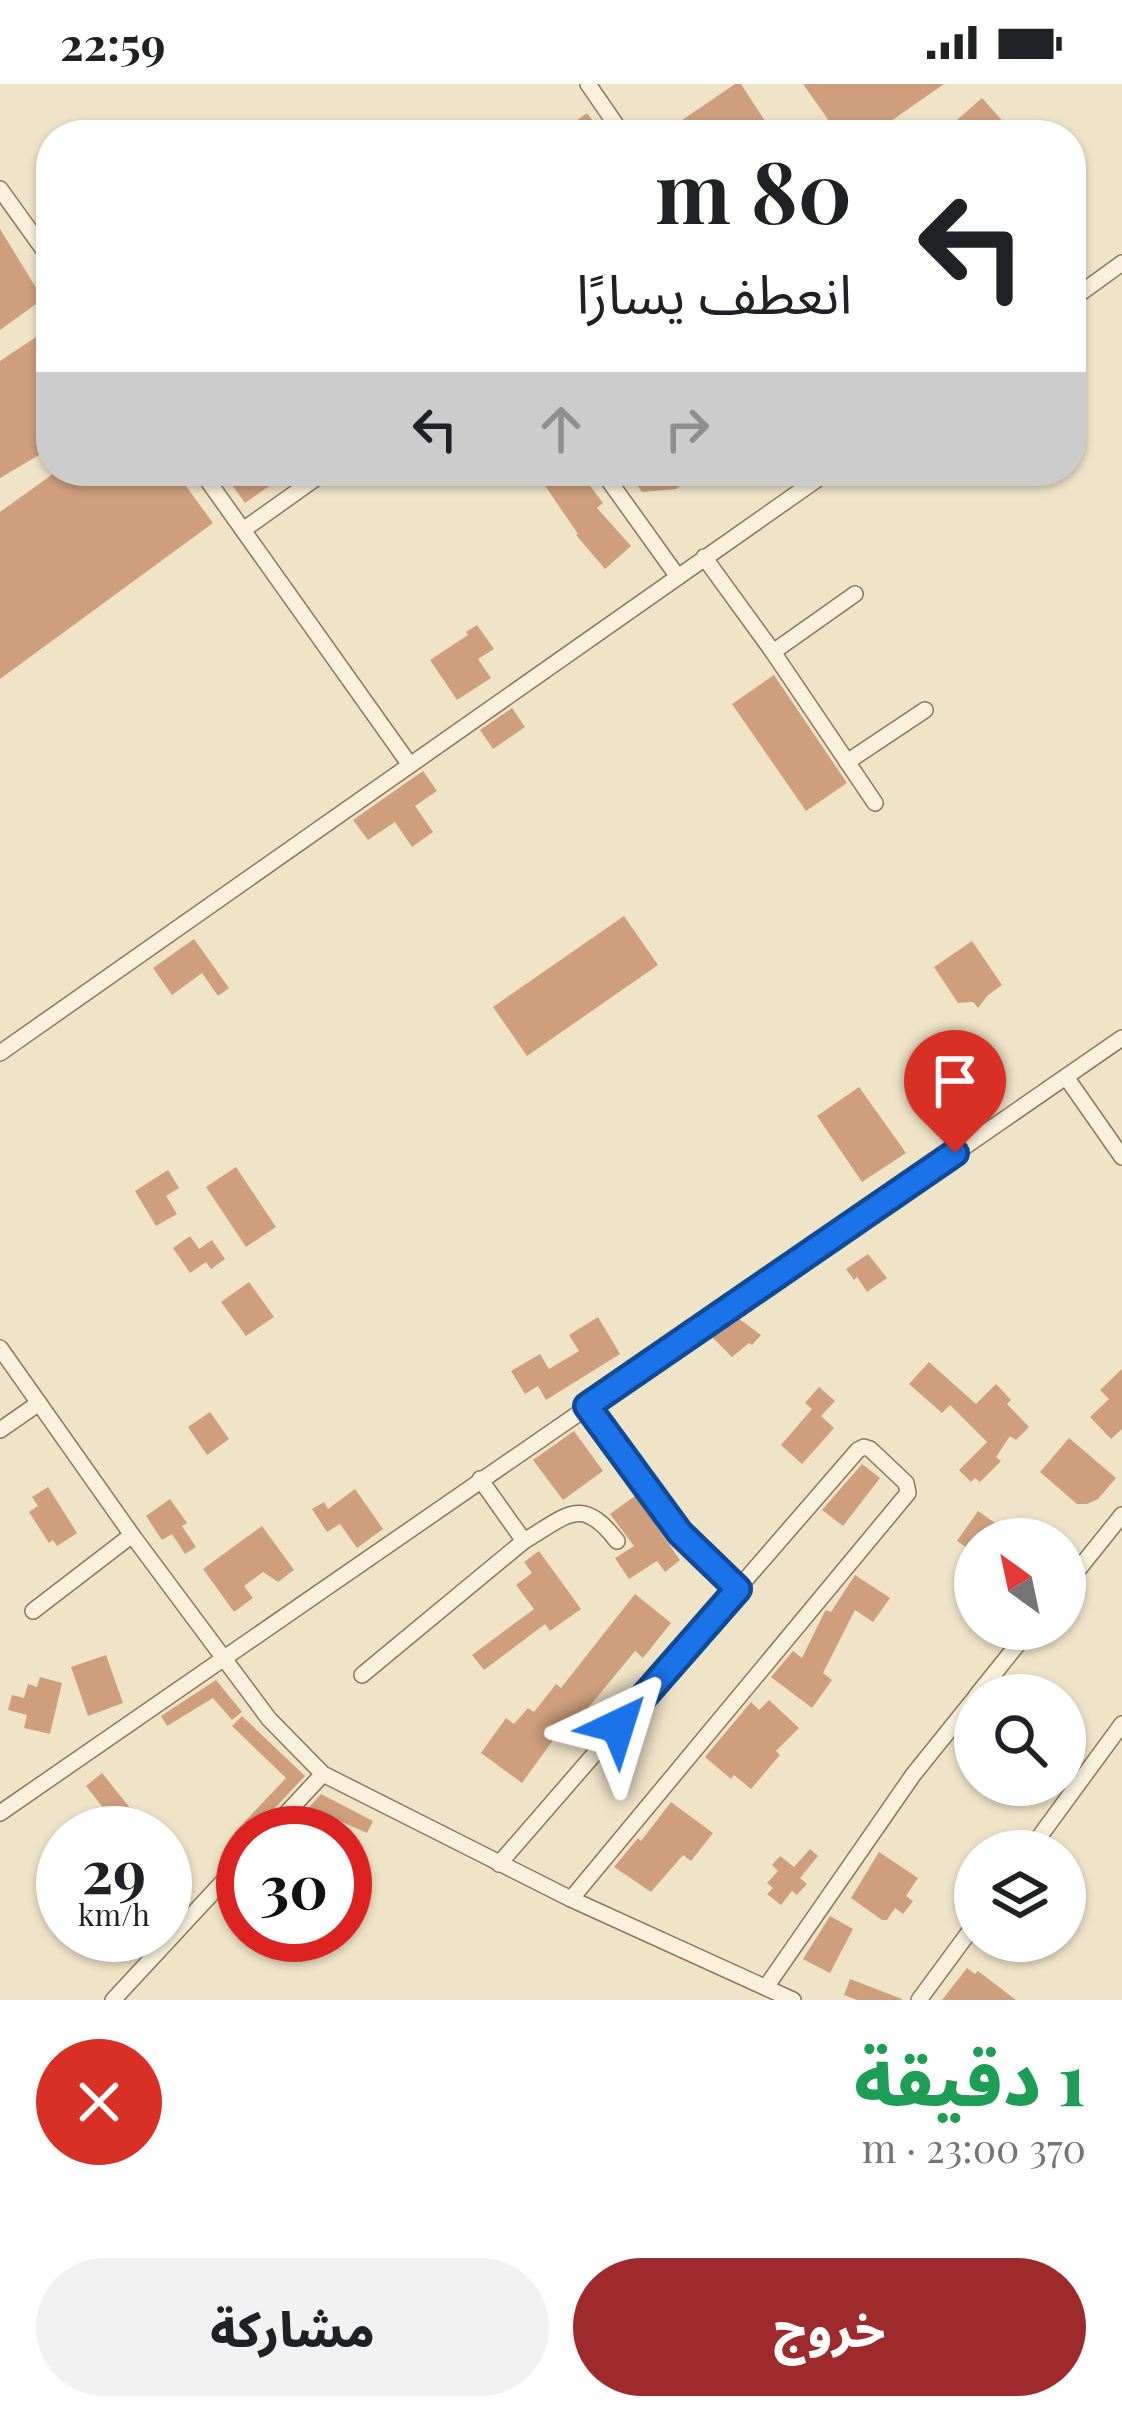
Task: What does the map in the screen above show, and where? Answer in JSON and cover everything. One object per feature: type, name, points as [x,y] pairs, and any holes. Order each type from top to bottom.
[{"type":"street","points":[[588,84],[613,120]]},
{"type":"street","points":[[0,189],[36,239]]},
{"type":"street","points":[[1086,289],[1122,263]]},
{"type":"street","points":[[211,486],[410,765]]},
{"type":"street","points":[[242,530],[305,486]]},
{"type":"street","points":[[613,486],[678,577]]},
{"type":"street","points":[[0,1053],[807,486]]},
{"type":"street","points":[[704,557],[874,803]]},
{"type":"street","points":[[773,652],[855,594]]},
{"type":"street","points":[[847,762],[925,710]]},
{"type":"street","points":[[0,1813],[1122,1038]]},
{"type":"street","points":[[1066,1077],[1122,1157]]},
{"type":"street","points":[[0,1348],[269,1719],[323,1774],[571,1899],[793,2000]]},
{"type":"street","points":[[0,1430],[39,1403]]},
{"type":"street","points":[[587,1406],[680,1533],[738,1589]]},
{"type":"street","points":[[499,1864],[858,1450],[870,1449],[906,1484],[908,1493],[571,1899]]},
{"type":"street","points":[[480,1479],[524,1541]]},
{"type":"street","points":[[362,1675],[524,1541],[563,1518],[583,1512],[595,1515],[617,1541]]},
{"type":"street","points":[[1086,1560],[1122,1515]]},
{"type":"street","points":[[33,1611],[132,1535]]},
{"type":"street","points":[[994,1674],[1013,1650]]},
{"type":"street","points":[[766,1988],[913,1775],[954,1724]]},
{"type":"street","points":[[1044,1830],[1122,1724]]},
{"type":"street","points":[[293,1806],[323,1774]]},
{"type":"street","points":[[113,2000],[216,1889]]},
{"type":"street","points":[[919,2000],[954,1952]]},
{"type":"building","points":[[741,84],[764,120],[682,120]]},
{"type":"building","points":[[803,84],[944,84],[892,120],[828,120]]},
{"type":"building","points":[[982,98],[1002,120],[957,120]]},
{"type":"building","points":[[0,229],[36,288],[36,304],[0,330]]},
{"type":"building","points":[[36,337],[36,457],[0,478],[0,361]]},
{"type":"building","points":[[36,486],[186,486],[213,523],[0,679],[0,512]]},
{"type":"building","points":[[233,486],[269,486],[245,503]]},
{"type":"building","points":[[545,486],[590,486],[603,503],[597,508],[631,546],[605,569]]},
{"type":"building","points":[[638,486],[680,486],[676,489],[642,492]]},
{"type":"building","points":[[477,625],[494,649],[478,659],[491,678],[457,700],[430,660]]},
{"type":"building","points":[[774,675],[847,783],[806,811],[732,704]]},
{"type":"building","points":[[512,708],[525,727],[493,749],[480,730]]},
{"type":"building","points":[[423,771],[437,791],[415,806],[433,832],[412,847],[395,822],[368,840],[353,820]]},
{"type":"building","points":[[624,916],[658,965],[527,1056],[493,1007]]},
{"type":"building","points":[[194,939],[229,988],[218,996],[202,973],[172,995],[153,968]]},
{"type":"building","points":[[972,941],[1002,985],[978,1008],[973,1002],[958,1003],[934,967]]},
{"type":"building","points":[[942,1084],[952,1097],[927,1116],[917,1103]]},
{"type":"building","points":[[859,1087],[906,1153],[862,1182],[817,1116]]},
{"type":"building","points":[[236,1167],[276,1227],[246,1247],[206,1187]]},
{"type":"building","points":[[168,1170],[179,1188],[166,1196],[177,1214],[156,1226],[135,1191]]},
{"type":"building","points":[[190,1236],[199,1249],[212,1240],[225,1259],[211,1269],[206,1262],[190,1273],[173,1248]]},
{"type":"building","points":[[868,1254],[887,1278],[867,1292],[846,1269]]},
{"type":"building","points":[[249,1282],[274,1317],[246,1336],[221,1302]]},
{"type":"building","points":[[598,1317],[620,1354],[546,1400],[538,1386],[525,1394],[511,1371],[540,1354],[549,1369],[579,1351],[569,1335]]},
{"type":"building","points":[[738,1318],[761,1335],[732,1357],[711,1336]]},
{"type":"building","points":[[929,1362],[976,1404],[996,1384],[1029,1427],[1016,1440],[1010,1436],[996,1457],[1001,1461],[980,1482],[975,1478],[971,1482],[959,1470],[987,1442],[950,1405],[942,1413],[909,1384]]},
{"type":"building","points":[[1122,1369],[1122,1429],[1111,1439],[1090,1417],[1109,1399],[1100,1390]]},
{"type":"building","points":[[819,1387],[835,1401],[821,1416],[834,1428],[802,1464],[781,1445],[812,1409],[805,1403]]},
{"type":"building","points":[[210,1412],[229,1439],[207,1455],[188,1427]]},
{"type":"building","points":[[574,1431],[603,1471],[563,1500],[533,1460]]},
{"type":"building","points":[[1069,1438],[1116,1478],[1098,1499],[1087,1504],[1077,1504],[1040,1472]]},
{"type":"building","points":[[862,1464],[880,1478],[843,1526],[822,1510]]},
{"type":"building","points":[[48,1487],[77,1533],[57,1546],[53,1540],[49,1543],[29,1512],[38,1506],[32,1497]]},
{"type":"building","points":[[355,1489],[383,1529],[357,1548],[340,1524],[327,1532],[312,1509],[324,1502],[328,1509]]},
{"type":"building","points":[[635,1496],[680,1560],[665,1572],[657,1561],[629,1579],[615,1558],[634,1546],[610,1514]]},
{"type":"building","points":[[170,1499],[196,1547],[185,1554],[172,1534],[162,1540],[146,1516]]},
{"type":"building","points":[[262,1526],[294,1570],[278,1582],[263,1572],[244,1586],[253,1598],[234,1612],[203,1569]]},
{"type":"building","points":[[539,1551],[581,1609],[550,1631],[545,1624],[484,1670],[472,1655],[534,1609],[516,1585],[532,1573],[524,1562]]},
{"type":"building","points":[[855,1575],[890,1598],[873,1622],[855,1610],[823,1673],[832,1680],[812,1708],[771,1677],[793,1651],[802,1658],[824,1613],[831,1612]]},
{"type":"building","points":[[635,1594],[671,1623],[643,1658],[635,1651],[565,1736],[559,1732],[522,1783],[481,1753],[506,1718],[514,1724],[528,1708],[534,1712],[556,1684],[561,1688]]},
{"type":"building","points":[[106,1655],[123,1703],[88,1716],[71,1667]]},
{"type":"building","points":[[40,1677],[62,1683],[50,1734],[24,1728],[27,1715],[8,1710],[12,1695],[24,1698],[28,1684],[37,1687]]},
{"type":"building","points":[[216,1680],[242,1712],[232,1720],[213,1698],[167,1726],[161,1716]]},
{"type":"building","points":[[769,1700],[799,1728],[776,1751],[780,1755],[751,1789],[705,1757],[751,1702],[759,1710]]},
{"type":"building","points":[[242,1716],[305,1776],[277,1806],[260,1806],[286,1778],[232,1726]]},
{"type":"building","points":[[102,1773],[128,1806],[102,1806],[86,1786]]},
{"type":"building","points":[[321,1794],[344,1806],[310,1806]]},
{"type":"building","points":[[671,1802],[713,1833],[691,1861],[683,1855],[651,1892],[614,1867]]},
{"type":"building","points":[[810,1849],[818,1856],[800,1878],[807,1884],[797,1895],[792,1891],[781,1905],[767,1894],[773,1888],[767,1883],[778,1871],[772,1865],[780,1856],[794,1867]]},
{"type":"building","points":[[879,1852],[918,1878],[906,1896],[913,1901],[903,1914],[895,1908],[887,1920],[851,1898]]},
{"type":"building","points":[[830,1916],[853,1929],[830,1973],[803,1959]]},
{"type":"building","points":[[967,1968],[975,1974],[978,1971],[1016,2000],[942,2000]]},
{"type":"building","points":[[850,1979],[902,2000],[857,2000],[844,1995]]},
{"type":"route","points":[[618,1726],[738,1589],[680,1533],[587,1406],[955,1153]]}]
